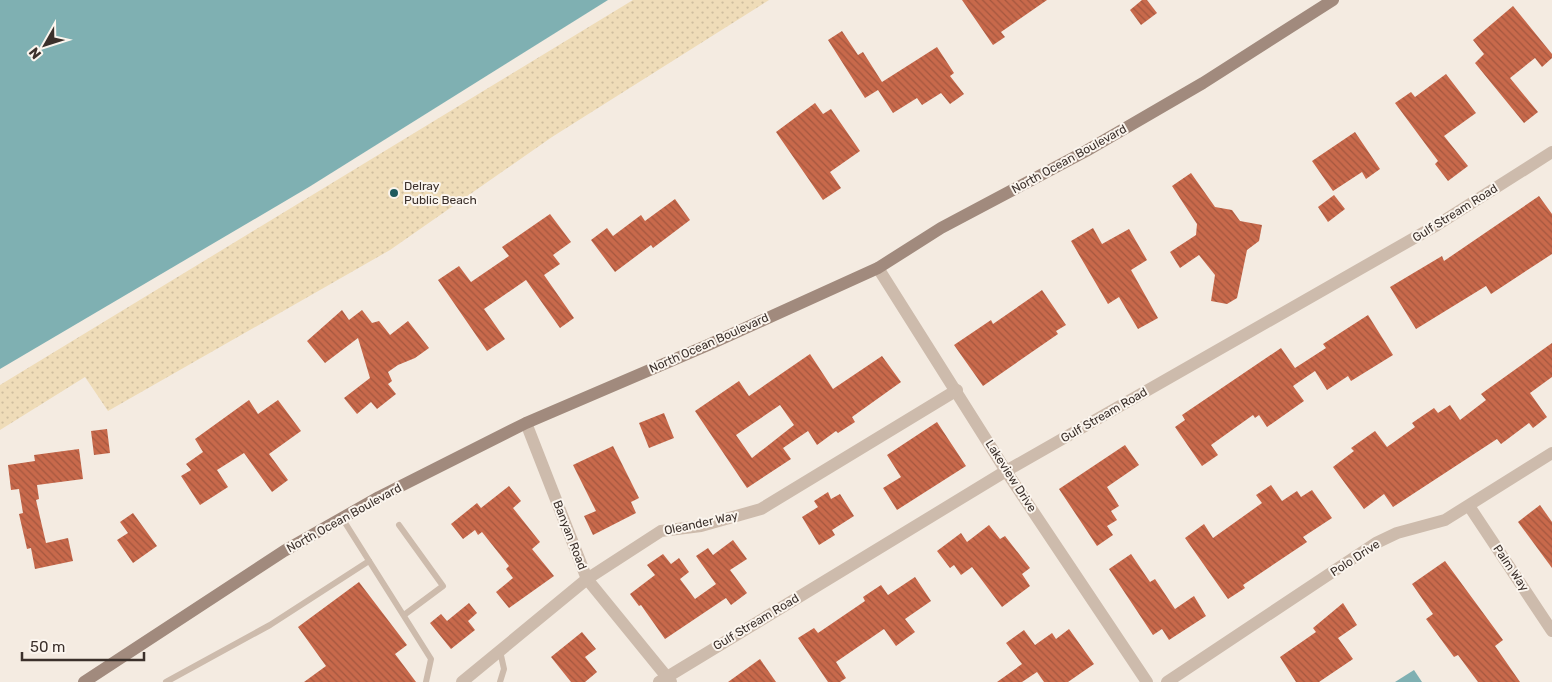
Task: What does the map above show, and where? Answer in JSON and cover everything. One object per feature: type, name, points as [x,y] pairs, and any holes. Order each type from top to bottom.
[{"type":"main road","name":"North Ocean Boulevard","points":[[84,682],[284,551],[342,518],[451,459],[526,423],[708,345],[878,268],[941,228],[1086,151],[1203,83],[1333,0]]},
{"type":"street","name":"Gulf Stream Road","points":[[665,680],[1006,471],[1437,225],[1552,152]]},
{"type":"street","name":"Lakeview Drive","points":[[878,268],[957,390],[1006,471],[1147,682]]},
{"type":"street","name":"Oleander Way","points":[[462,682],[587,579],[661,531],[701,526],[761,510],[957,390]]},
{"type":"street","name":"Banyan Road","points":[[526,423],[587,579],[665,680]]},
{"type":"street","name":"Polo Drive","points":[[1166,682],[1376,544],[1397,533],[1445,520],[1552,452]]},
{"type":"street","name":"Palm Way","points":[[1469,506],[1552,631]]},
{"type":"lane","points":[[342,518],[431,658],[426,682]]},
{"type":"lane","points":[[399,525],[443,586],[404,615]]},
{"type":"lane","points":[[166,682],[270,625],[369,561]]},
{"type":"lane","points":[[500,652],[504,669],[500,682]]},
{"type":"sand","name":"Delray Public Beach","points":[[633,0],[769,0],[552,137],[390,250],[108,411],[85,377],[0,430],[0,385]]},
{"type":"water","points":[[0,0],[608,0],[309,187],[0,369]]},
{"type":"water","points":[[1414,670],[1422,682],[1395,682]]},
{"type":"building","points":[[962,0],[1047,0],[1001,32],[1005,37],[993,45]]},
{"type":"building","points":[[1142,0],[1147,0],[1157,13],[1141,25],[1130,10]]},
{"type":"building","points":[[1513,6],[1552,54],[1552,58],[1542,67],[1535,58],[1510,78],[1538,112],[1524,123],[1475,63],[1484,54],[1473,40]]},
{"type":"building","points":[[842,31],[858,55],[863,52],[882,82],[937,47],[954,73],[950,76],[964,94],[950,104],[941,93],[922,105],[917,98],[893,113],[878,90],[865,98],[828,40]]},
{"type":"building","points":[[1446,74],[1476,113],[1444,136],[1468,166],[1448,181],[1435,164],[1438,161],[1395,103],[1411,92],[1415,97]]},
{"type":"building","points":[[815,103],[823,114],[831,109],[860,151],[830,172],[841,188],[823,200],[776,132]]},
{"type":"building","points":[[1355,132],[1380,169],[1366,179],[1362,172],[1333,191],[1312,161]]},
{"type":"building","points":[[1191,173],[1215,207],[1232,210],[1240,221],[1262,225],[1259,241],[1247,250],[1237,298],[1227,304],[1211,301],[1215,275],[1199,255],[1180,268],[1170,252],[1196,235],[1197,224],[1172,186]]},
{"type":"building","points":[[1334,195],[1345,209],[1328,222],[1318,207]]},
{"type":"building","points":[[1539,196],[1552,214],[1552,254],[1491,294],[1486,286],[1416,329],[1390,287],[1442,256],[1444,261]]},
{"type":"building","points":[[675,199],[690,220],[653,248],[651,245],[615,272],[591,240],[607,228],[613,236],[641,215],[645,221]]},
{"type":"building","points":[[550,214],[571,242],[553,255],[560,264],[544,275],[574,318],[560,328],[526,280],[484,309],[505,339],[487,351],[438,280],[459,266],[471,282],[509,256],[502,247]]},
{"type":"building","points":[[1093,228],[1102,244],[1129,229],[1147,260],[1131,270],[1158,318],[1138,329],[1119,297],[1108,304],[1071,241]]},
{"type":"building","points":[[1042,290],[1066,325],[1056,331],[1058,334],[983,386],[954,345],[991,320],[993,324]]},
{"type":"building","points":[[342,310],[349,320],[362,310],[372,323],[379,321],[390,335],[408,321],[429,348],[415,358],[398,365],[388,372],[392,381],[388,384],[396,394],[377,409],[371,402],[357,414],[344,398],[370,378],[358,338],[325,363],[307,341]]},
{"type":"building","points":[[1368,315],[1393,355],[1351,381],[1348,376],[1327,390],[1315,371],[1293,386],[1304,401],[1267,427],[1259,415],[1255,418],[1253,415],[1211,445],[1218,455],[1202,466],[1175,427],[1185,420],[1182,415],[1281,348],[1295,368],[1326,348],[1323,344]]},
{"type":"building","points":[[1552,343],[1552,377],[1530,393],[1547,417],[1533,428],[1529,423],[1501,444],[1497,439],[1393,507],[1384,494],[1364,509],[1333,467],[1354,451],[1351,448],[1375,431],[1387,447],[1415,427],[1412,423],[1434,408],[1438,413],[1450,405],[1460,420],[1486,400],[1481,394]]},
{"type":"building","points":[[810,354],[833,389],[882,356],[901,382],[852,417],[855,422],[838,433],[836,431],[817,445],[808,431],[783,448],[791,459],[747,488],[695,411],[739,381],[749,396]],"holes":[[[780,405],[794,425],[752,458],[736,435]]]},
{"type":"building","points":[[249,400],[258,414],[278,400],[301,431],[269,454],[288,480],[272,492],[244,453],[217,470],[228,487],[200,505],[181,476],[191,470],[186,464],[203,452],[195,439]]},
{"type":"building","points":[[664,413],[674,438],[649,448],[639,423]]},
{"type":"building","points":[[937,422],[966,466],[897,510],[883,488],[901,477],[887,455]]},
{"type":"building","points":[[107,429],[110,453],[94,455],[91,431]]},
{"type":"building","points":[[1125,445],[1139,465],[1107,487],[1119,506],[1111,511],[1117,520],[1107,526],[1113,535],[1097,546],[1059,489]]},
{"type":"building","points":[[613,446],[639,498],[631,502],[636,513],[593,535],[584,516],[596,511],[573,465]]},
{"type":"building","points":[[79,449],[83,479],[37,485],[39,499],[36,500],[46,543],[68,538],[73,561],[35,569],[31,548],[27,549],[19,514],[23,513],[19,489],[11,490],[8,465],[35,461],[34,455]]},
{"type":"building","points":[[1271,485],[1282,501],[1297,491],[1301,497],[1312,490],[1332,518],[1303,537],[1307,542],[1243,585],[1245,588],[1228,599],[1185,538],[1204,524],[1213,538],[1262,503],[1256,495]]},
{"type":"building","points":[[509,486],[521,501],[513,508],[540,542],[532,549],[554,576],[509,608],[496,592],[513,578],[506,569],[509,566],[482,532],[478,535],[475,530],[463,539],[451,524],[477,503],[481,508]]},
{"type":"building","points":[[828,492],[831,499],[840,494],[854,516],[832,530],[835,535],[819,545],[802,517],[818,507],[814,501]]},
{"type":"building","points":[[1540,505],[1552,522],[1552,568],[1518,522]]},
{"type":"building","points":[[133,513],[157,546],[133,563],[117,540],[128,533],[120,522]]},
{"type":"building","points":[[989,525],[1000,539],[1005,536],[1030,568],[1022,574],[1030,586],[1002,607],[972,567],[961,575],[954,565],[950,568],[937,551],[961,533],[967,542]]},
{"type":"building","points":[[733,540],[747,559],[730,570],[747,593],[731,605],[726,598],[665,639],[641,605],[639,606],[630,594],[655,575],[647,565],[663,554],[671,564],[679,558],[689,572],[680,579],[695,599],[716,584],[696,556],[708,548],[713,555]]},
{"type":"building","points":[[1131,554],[1150,582],[1155,579],[1175,609],[1194,596],[1206,616],[1169,640],[1162,629],[1153,635],[1109,569]]},
{"type":"building","points":[[1445,561],[1503,640],[1495,646],[1520,682],[1478,682],[1458,655],[1454,657],[1426,619],[1433,614],[1412,584]]},
{"type":"building","points":[[915,577],[931,601],[905,619],[915,632],[896,646],[884,629],[836,662],[846,678],[840,682],[828,682],[798,638],[814,628],[818,633],[865,601],[863,597],[881,585],[888,595]]},
{"type":"building","points":[[359,582],[407,645],[395,654],[416,682],[304,682],[326,666],[298,627]]},
{"type":"building","points":[[469,603],[477,613],[468,621],[475,630],[451,649],[430,623],[441,614],[447,621]]},
{"type":"building","points":[[1343,603],[1357,625],[1338,638],[1353,659],[1319,682],[1296,682],[1280,657],[1316,632],[1313,628]]},
{"type":"building","points":[[1069,629],[1094,664],[1068,682],[1044,682],[1037,672],[1022,682],[997,682],[1022,664],[1006,643],[1024,630],[1035,645],[1052,633],[1056,639]]},
{"type":"building","points":[[582,632],[596,649],[585,657],[597,672],[585,682],[571,682],[551,657]]},
{"type":"building","points":[[760,659],[776,682],[728,682]]},
{"type":"place","name":"Delray Public Beach","points":[[394,193]]}]
